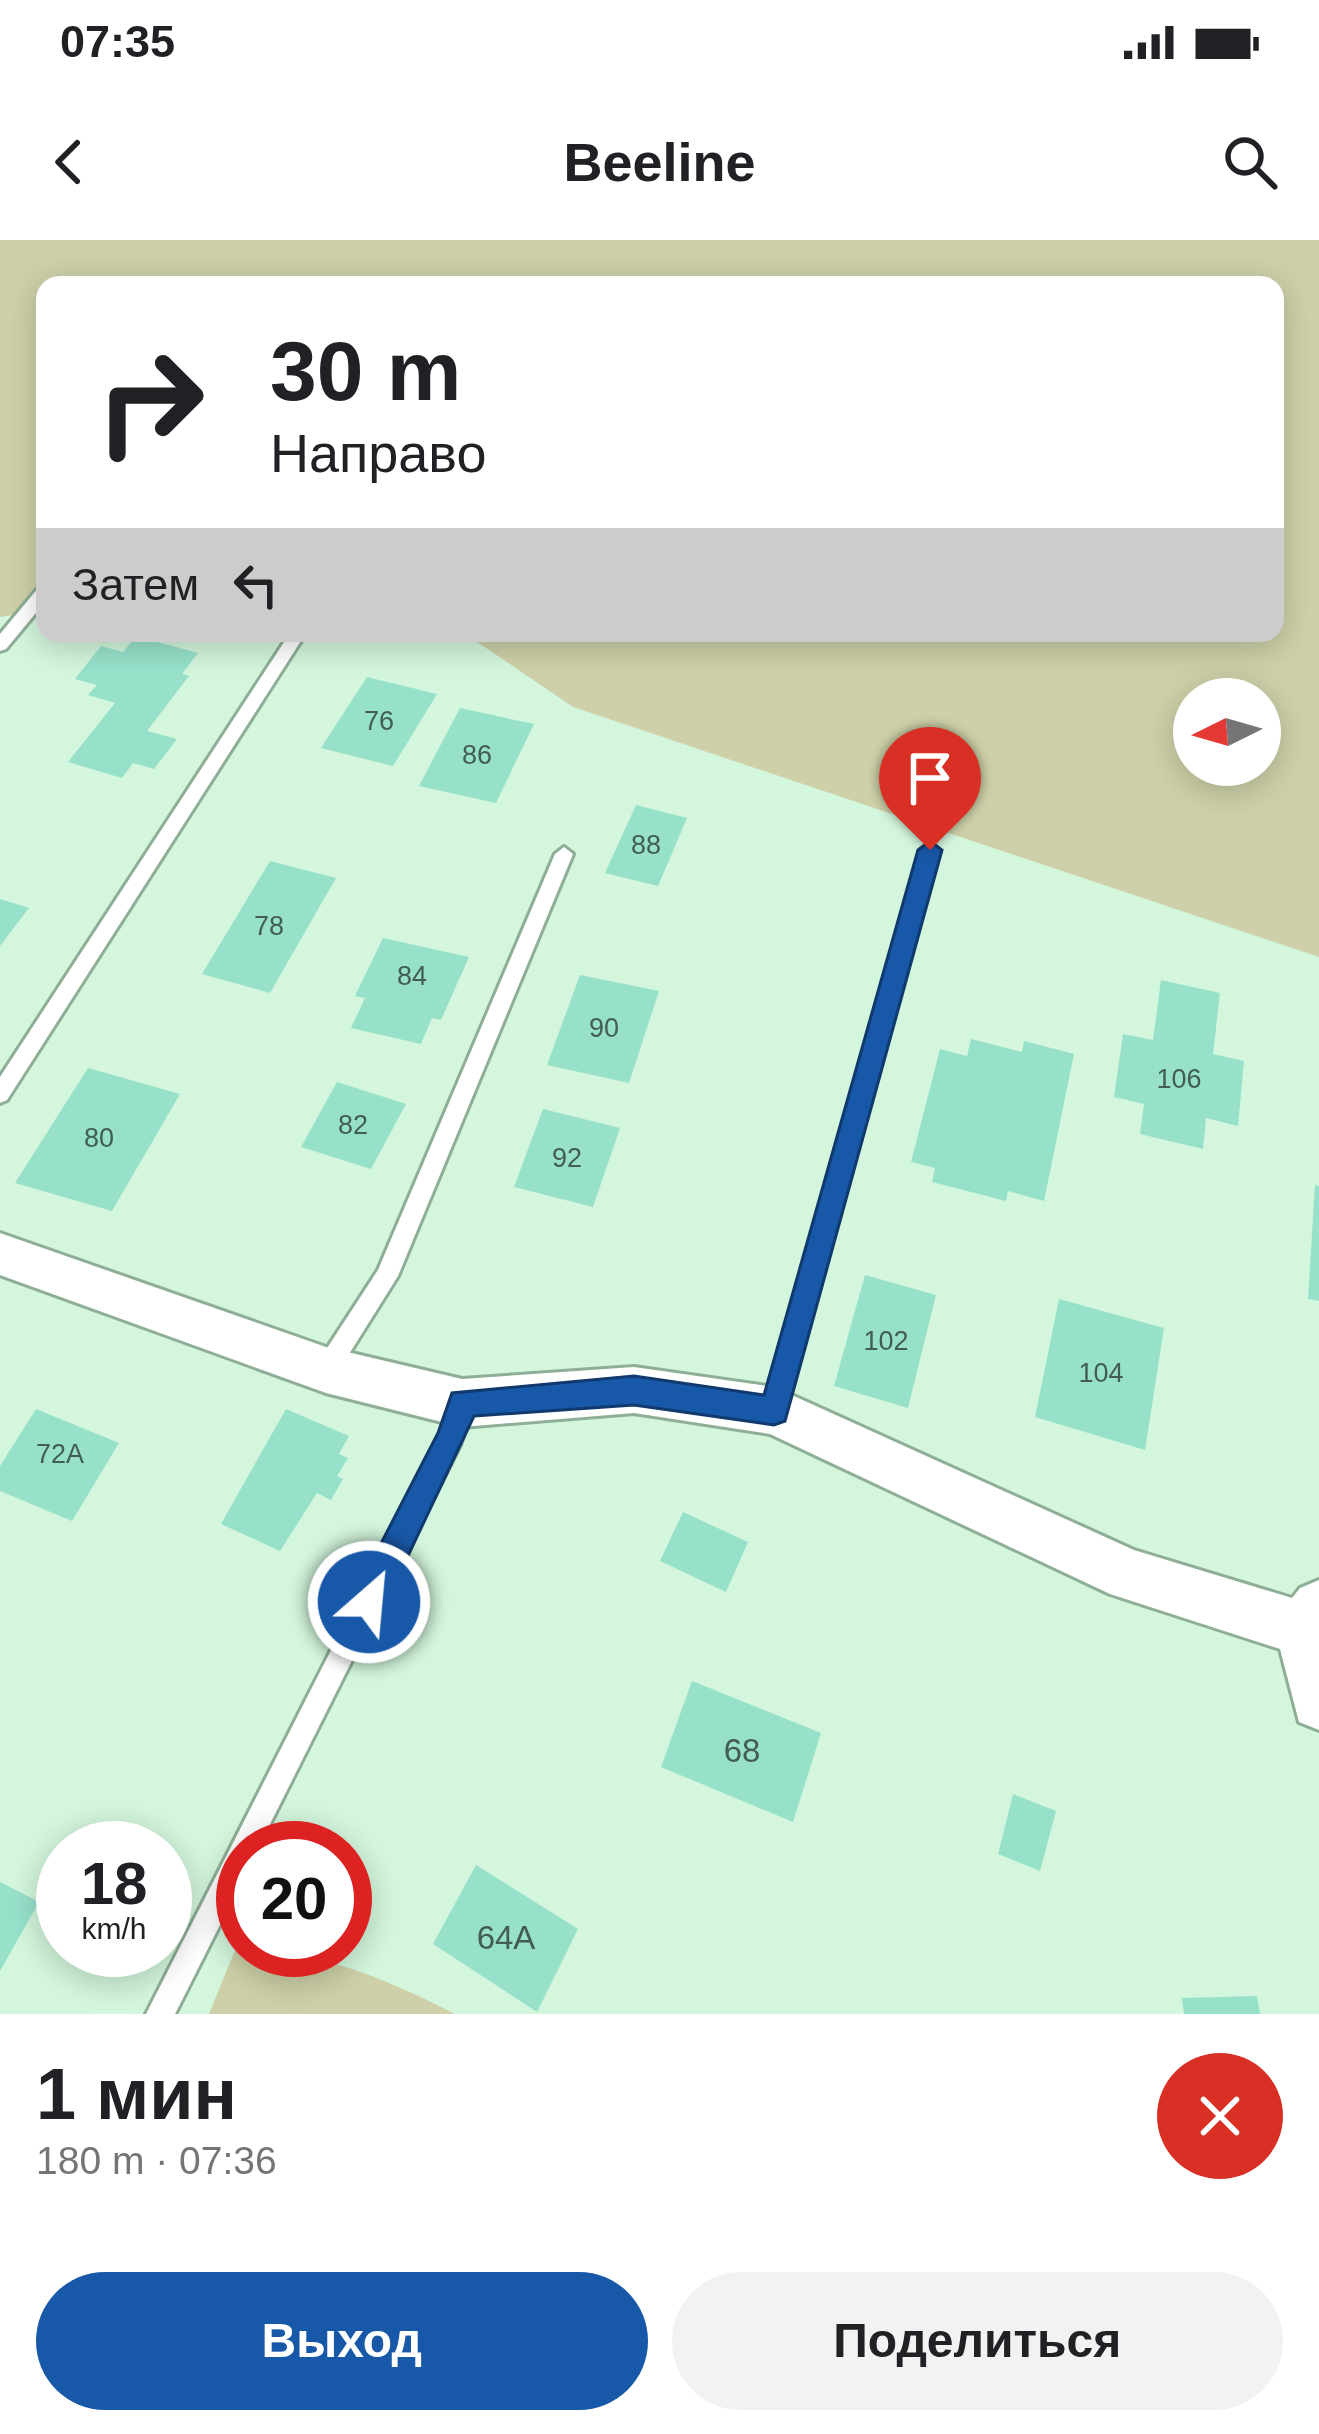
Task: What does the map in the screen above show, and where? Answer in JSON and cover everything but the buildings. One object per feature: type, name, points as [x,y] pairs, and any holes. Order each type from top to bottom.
[{"type":"street","points":[[0,1254],[326,1370],[463,1403],[634,1390],[774,1411],[1129,1575],[1311,1618],[1319,1702]]},
{"type":"lane","points":[[0,646],[36,601]]},
{"type":"lane","points":[[0,1094],[292,642]]},
{"type":"lane","points":[[774,1411],[930,850]]},
{"type":"lane","points":[[326,1370],[387,1276],[564,854]]},
{"type":"lane","points":[[258,1821],[452,1437],[463,1403]]},
{"type":"lane","points":[[160,2014],[216,1904]]},
{"type":"green space","points":[[0,240],[1319,240],[1319,957],[573,707],[477,642],[1284,642],[1284,276],[36,276],[36,611],[0,617]]},
{"type":"green space","points":[[224,1977],[372,1977],[455,2014],[209,2014]]},
{"type":"route","points":[[369,1602],[452,1437],[463,1403],[634,1390],[774,1411],[930,850]]}]
